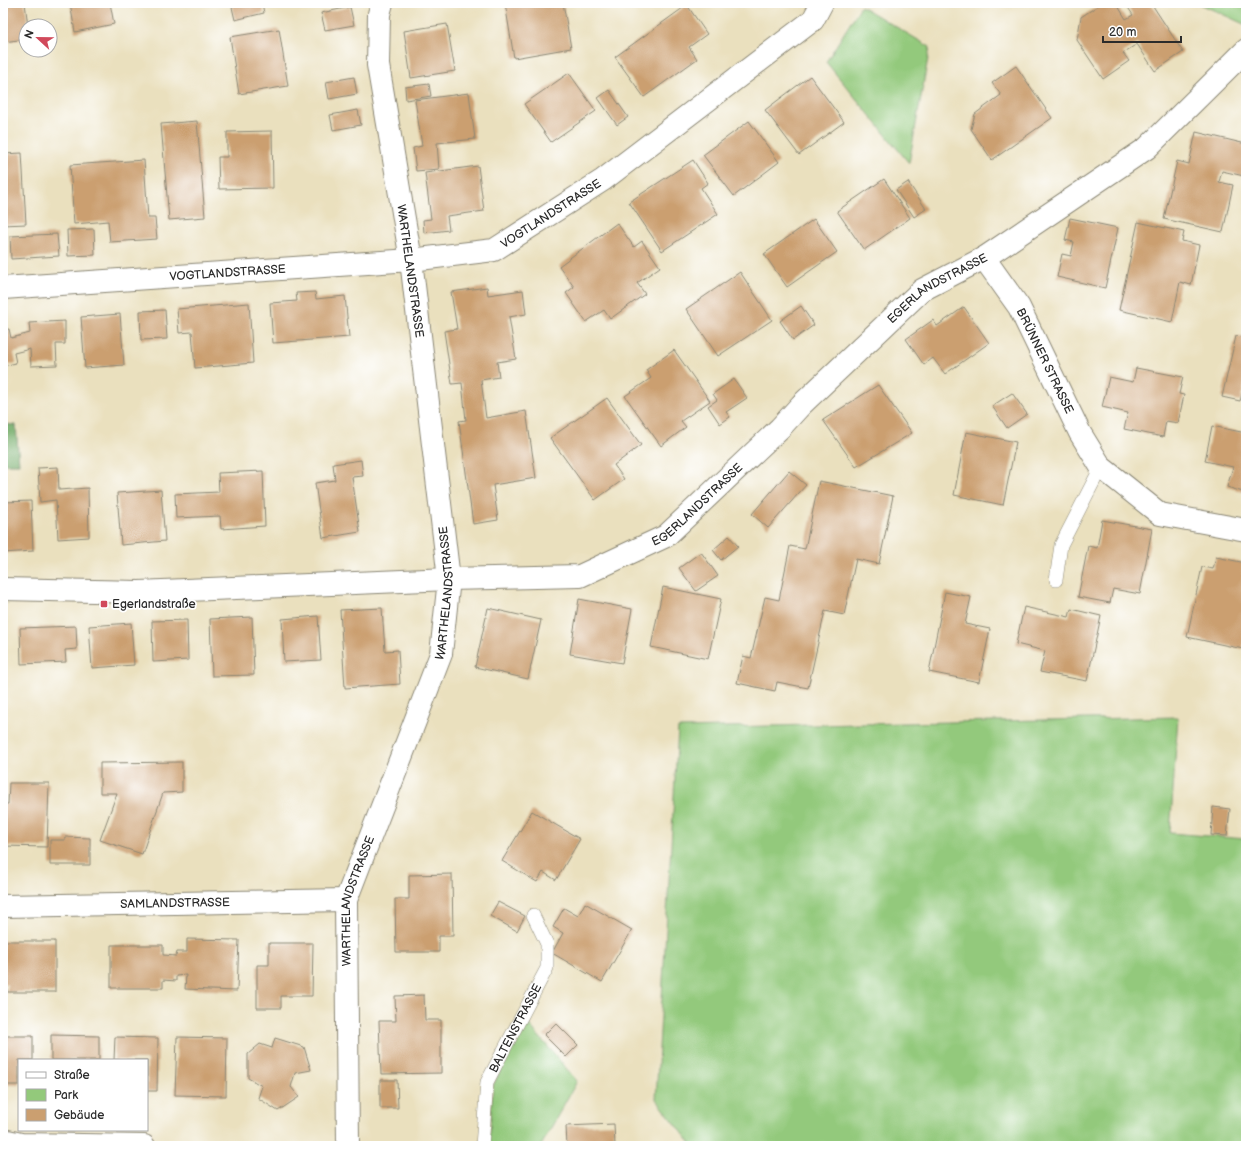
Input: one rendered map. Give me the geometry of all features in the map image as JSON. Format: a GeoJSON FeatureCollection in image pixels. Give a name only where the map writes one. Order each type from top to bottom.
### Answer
{"type":"FeatureCollection","features":[{"type":"Feature","properties":{"kind":"street","name":"WARTHELANDSTRASSE"},"geometry":{"type":"LineString","coordinates":[[348,1146],[346,900],[441,654],[449,579],[411,260],[378,64],[379,14],[382,3]]}},
{"type":"Feature","properties":{"kind":"street","name":"VOGTLANDSTRASSE"},"geometry":{"type":"LineString","coordinates":[[3,288],[411,260],[494,250],[603,180],[813,20],[822,3]]}},
{"type":"Feature","properties":{"kind":"street","name":"EGERLANDSTRASSE"},"geometry":{"type":"LineString","coordinates":[[3,589],[139,592],[449,579],[580,576],[666,536],[922,290],[984,258],[1147,148],[1246,50]]}},
{"type":"Feature","properties":{"kind":"street","name":"BRÜNNER STRASSE"},"geometry":{"type":"LineString","coordinates":[[984,258],[1019,307],[1080,433],[1101,467],[1160,514],[1246,530]]}},
{"type":"Feature","properties":{"kind":"street","name":"SAMLANDSTRASSE"},"geometry":{"type":"LineString","coordinates":[[3,906],[346,900]]}},
{"type":"Feature","properties":{"kind":"street"},"geometry":{"type":"LineString","coordinates":[[3,1140],[21,1144],[144,1146]]}},
{"type":"Feature","properties":{"kind":"lane"},"geometry":{"type":"LineString","coordinates":[[1056,580],[1061,545],[1101,467]]}},
{"type":"Feature","properties":{"kind":"lane","name":"BALTENSTRASSE"},"geometry":{"type":"LineString","coordinates":[[482,1146],[487,1082],[547,968],[547,944],[533,915]]}},
{"type":"Feature","properties":{"kind":"green space"},"geometry":{"type":"Polygon","coordinates":[[[1198,3],[1246,3],[1246,25],[1198,3]]]}},
{"type":"Feature","properties":{"kind":"green space"},"geometry":{"type":"Polygon","coordinates":[[[861,6],[930,47],[909,163],[826,62],[861,6]]]}},
{"type":"Feature","properties":{"kind":"green space"},"geometry":{"type":"Polygon","coordinates":[[[3,424],[16,425],[19,464],[3,464],[3,424]]]}},
{"type":"Feature","properties":{"kind":"green space"},"geometry":{"type":"Polygon","coordinates":[[[1178,717],[1170,833],[1246,839],[1246,1146],[693,1146],[656,1099],[678,728],[1178,717]]]}},
{"type":"Feature","properties":{"kind":"green space"},"geometry":{"type":"Polygon","coordinates":[[[526,1021],[577,1081],[541,1146],[491,1146],[489,1145],[493,1085],[526,1021]]]}},
{"type":"Feature","properties":{"kind":"building"},"geometry":{"type":"Polygon","coordinates":[[[3,3],[25,3],[27,18],[18,18],[18,40],[3,42],[3,3]]]}},
{"type":"Feature","properties":{"kind":"building"},"geometry":{"type":"Polygon","coordinates":[[[70,3],[110,3],[114,24],[75,32],[70,3]]]}},
{"type":"Feature","properties":{"kind":"building"},"geometry":{"type":"Polygon","coordinates":[[[231,3],[262,3],[264,13],[235,20],[231,3]]]}},
{"type":"Feature","properties":{"kind":"building"},"geometry":{"type":"Polygon","coordinates":[[[505,3],[563,3],[571,48],[514,58],[505,3]]]}},
{"type":"Feature","properties":{"kind":"building"},"geometry":{"type":"Polygon","coordinates":[[[1102,3],[1116,3],[1126,19],[1133,15],[1127,6],[1131,3],[1151,3],[1183,52],[1155,71],[1137,44],[1123,53],[1129,61],[1103,79],[1077,40],[1081,17],[1102,3]]]}},
{"type":"Feature","properties":{"kind":"building"},"geometry":{"type":"Polygon","coordinates":[[[687,5],[707,34],[689,47],[697,59],[644,97],[615,57],[687,5]]]}},
{"type":"Feature","properties":{"kind":"building"},"geometry":{"type":"Polygon","coordinates":[[[350,7],[354,25],[325,30],[321,13],[350,7]]]}},
{"type":"Feature","properties":{"kind":"building"},"geometry":{"type":"Polygon","coordinates":[[[447,24],[455,71],[411,78],[404,31],[447,24]]]}},
{"type":"Feature","properties":{"kind":"building"},"geometry":{"type":"Polygon","coordinates":[[[279,29],[288,86],[239,94],[230,37],[279,29]]]}},
{"type":"Feature","properties":{"kind":"building"},"geometry":{"type":"Polygon","coordinates":[[[1016,66],[1052,118],[992,160],[971,129],[975,114],[1001,95],[992,83],[1016,66]]]}},
{"type":"Feature","properties":{"kind":"building"},"geometry":{"type":"Polygon","coordinates":[[[569,73],[596,111],[551,142],[524,104],[569,73]]]}},
{"type":"Feature","properties":{"kind":"building"},"geometry":{"type":"Polygon","coordinates":[[[810,76],[844,122],[799,155],[765,110],[810,76]]]}},
{"type":"Feature","properties":{"kind":"building"},"geometry":{"type":"Polygon","coordinates":[[[354,77],[357,94],[329,99],[326,82],[354,77]]]}},
{"type":"Feature","properties":{"kind":"building"},"geometry":{"type":"Polygon","coordinates":[[[429,84],[431,96],[406,100],[405,87],[429,84]]]}},
{"type":"Feature","properties":{"kind":"building"},"geometry":{"type":"Polygon","coordinates":[[[609,90],[628,117],[617,125],[598,98],[609,90]]]}},
{"type":"Feature","properties":{"kind":"building"},"geometry":{"type":"Polygon","coordinates":[[[469,93],[475,139],[437,143],[439,169],[416,171],[413,148],[422,146],[415,100],[469,93]]]}},
{"type":"Feature","properties":{"kind":"building"},"geometry":{"type":"Polygon","coordinates":[[[358,110],[361,125],[333,130],[330,115],[358,110]]]}},
{"type":"Feature","properties":{"kind":"building"},"geometry":{"type":"Polygon","coordinates":[[[197,121],[205,217],[169,220],[161,124],[197,121]]]}},
{"type":"Feature","properties":{"kind":"building"},"geometry":{"type":"Polygon","coordinates":[[[749,121],[779,162],[734,196],[703,155],[749,121]]]}},
{"type":"Feature","properties":{"kind":"building"},"geometry":{"type":"Polygon","coordinates":[[[272,131],[273,188],[219,189],[218,157],[227,157],[227,132],[272,131]]]}},
{"type":"Feature","properties":{"kind":"building"},"geometry":{"type":"Polygon","coordinates":[[[1196,132],[1246,144],[1246,168],[1244,176],[1222,171],[1219,182],[1233,185],[1223,232],[1164,219],[1177,161],[1189,164],[1196,132]]]}},
{"type":"Feature","properties":{"kind":"building"},"geometry":{"type":"Polygon","coordinates":[[[22,153],[26,224],[3,225],[3,154],[22,153]]]}},
{"type":"Feature","properties":{"kind":"building"},"geometry":{"type":"Polygon","coordinates":[[[144,160],[148,218],[155,218],[157,239],[110,242],[108,221],[74,224],[70,165],[144,160]]]}},
{"type":"Feature","properties":{"kind":"building"},"geometry":{"type":"Polygon","coordinates":[[[693,160],[708,183],[701,188],[718,214],[662,251],[629,202],[693,160]]]}},
{"type":"Feature","properties":{"kind":"building"},"geometry":{"type":"Polygon","coordinates":[[[478,166],[484,211],[447,216],[449,230],[424,233],[423,220],[431,219],[425,173],[478,166]]]}},
{"type":"Feature","properties":{"kind":"building"},"geometry":{"type":"Polygon","coordinates":[[[884,179],[910,218],[864,250],[837,211],[884,179]]]}},
{"type":"Feature","properties":{"kind":"building"},"geometry":{"type":"Polygon","coordinates":[[[908,182],[926,209],[914,217],[896,190],[908,182]]]}},
{"type":"Feature","properties":{"kind":"building"},"geometry":{"type":"Polygon","coordinates":[[[1070,218],[1118,228],[1105,288],[1057,277],[1062,254],[1071,256],[1074,242],[1065,240],[1070,218]]]}},
{"type":"Feature","properties":{"kind":"building"},"geometry":{"type":"Polygon","coordinates":[[[814,219],[837,252],[787,287],[764,254],[814,219]]]}},
{"type":"Feature","properties":{"kind":"building"},"geometry":{"type":"Polygon","coordinates":[[[1138,222],[1184,232],[1182,241],[1199,245],[1191,285],[1180,282],[1172,322],[1119,310],[1138,222]]]}},
{"type":"Feature","properties":{"kind":"building"},"geometry":{"type":"Polygon","coordinates":[[[617,223],[634,247],[642,241],[660,267],[637,283],[645,294],[610,319],[604,310],[586,322],[566,293],[574,287],[559,266],[617,223]]]}},
{"type":"Feature","properties":{"kind":"building"},"geometry":{"type":"Polygon","coordinates":[[[94,229],[95,255],[68,256],[67,230],[94,229]]]}},
{"type":"Feature","properties":{"kind":"building"},"geometry":{"type":"Polygon","coordinates":[[[57,234],[59,256],[11,259],[10,236],[57,234]]]}},
{"type":"Feature","properties":{"kind":"building"},"geometry":{"type":"Polygon","coordinates":[[[740,272],[772,320],[718,356],[686,309],[740,272]]]}},
{"type":"Feature","properties":{"kind":"building"},"geometry":{"type":"Polygon","coordinates":[[[487,287],[488,295],[523,290],[526,314],[509,317],[516,359],[497,362],[499,377],[481,380],[486,418],[526,411],[536,478],[493,485],[498,520],[473,524],[459,421],[466,420],[462,383],[452,384],[444,331],[457,329],[451,292],[487,287]]]}},
{"type":"Feature","properties":{"kind":"building"},"geometry":{"type":"Polygon","coordinates":[[[315,292],[316,299],[345,296],[349,337],[273,343],[270,303],[297,301],[296,293],[315,292]]]}},
{"type":"Feature","properties":{"kind":"building"},"geometry":{"type":"Polygon","coordinates":[[[249,303],[253,363],[195,368],[192,332],[179,333],[177,309],[249,303]]]}},
{"type":"Feature","properties":{"kind":"building"},"geometry":{"type":"Polygon","coordinates":[[[801,306],[814,325],[793,340],[780,321],[801,306]]]}},
{"type":"Feature","properties":{"kind":"building"},"geometry":{"type":"Polygon","coordinates":[[[964,307],[989,343],[945,374],[933,358],[924,365],[906,339],[933,320],[937,326],[964,307]]]}},
{"type":"Feature","properties":{"kind":"building"},"geometry":{"type":"Polygon","coordinates":[[[165,310],[167,339],[141,340],[140,311],[165,310]]]}},
{"type":"Feature","properties":{"kind":"building"},"geometry":{"type":"Polygon","coordinates":[[[120,314],[124,365],[85,368],[81,317],[120,314]]]}},
{"type":"Feature","properties":{"kind":"building"},"geometry":{"type":"Polygon","coordinates":[[[65,321],[65,344],[56,344],[57,365],[31,366],[30,349],[14,353],[16,363],[3,366],[3,330],[9,329],[11,338],[30,333],[29,323],[65,321]]]}},
{"type":"Feature","properties":{"kind":"building"},"geometry":{"type":"Polygon","coordinates":[[[1236,336],[1246,338],[1246,381],[1240,401],[1222,397],[1236,336]]]}},
{"type":"Feature","properties":{"kind":"building"},"geometry":{"type":"Polygon","coordinates":[[[674,350],[710,401],[681,421],[686,427],[661,446],[625,396],[651,378],[646,370],[674,350]]]}},
{"type":"Feature","properties":{"kind":"building"},"geometry":{"type":"Polygon","coordinates":[[[1136,368],[1183,377],[1179,394],[1184,395],[1178,423],[1166,421],[1163,437],[1124,429],[1128,413],[1102,407],[1109,377],[1133,382],[1136,368]]]}},
{"type":"Feature","properties":{"kind":"building"},"geometry":{"type":"Polygon","coordinates":[[[734,379],[747,398],[726,412],[730,417],[720,424],[708,406],[717,400],[713,394],[734,379]]]}},
{"type":"Feature","properties":{"kind":"building"},"geometry":{"type":"Polygon","coordinates":[[[878,385],[912,433],[856,467],[823,420],[878,385]]]}},
{"type":"Feature","properties":{"kind":"building"},"geometry":{"type":"Polygon","coordinates":[[[1012,393],[1027,414],[1007,428],[992,406],[1012,393]]]}},
{"type":"Feature","properties":{"kind":"building"},"geometry":{"type":"Polygon","coordinates":[[[607,398],[641,445],[614,465],[624,479],[595,500],[550,438],[607,398]]]}},
{"type":"Feature","properties":{"kind":"building"},"geometry":{"type":"Polygon","coordinates":[[[1212,426],[1246,433],[1246,493],[1227,487],[1233,467],[1205,461],[1212,426]]]}},
{"type":"Feature","properties":{"kind":"building"},"geometry":{"type":"Polygon","coordinates":[[[966,432],[1016,442],[1003,505],[954,495],[966,432]]]}},
{"type":"Feature","properties":{"kind":"building"},"geometry":{"type":"Polygon","coordinates":[[[361,460],[363,476],[352,477],[360,532],[323,538],[315,483],[335,480],[333,464],[361,460]]]}},
{"type":"Feature","properties":{"kind":"building"},"geometry":{"type":"Polygon","coordinates":[[[58,467],[59,490],[88,488],[89,537],[58,539],[56,500],[40,502],[38,468],[58,467]]]}},
{"type":"Feature","properties":{"kind":"building"},"geometry":{"type":"Polygon","coordinates":[[[263,471],[265,526],[221,529],[220,516],[176,518],[175,494],[219,492],[218,473],[263,471]]]}},
{"type":"Feature","properties":{"kind":"building"},"geometry":{"type":"Polygon","coordinates":[[[789,471],[806,485],[768,528],[752,514],[789,471]]]}},
{"type":"Feature","properties":{"kind":"building"},"geometry":{"type":"Polygon","coordinates":[[[819,481],[893,496],[879,564],[856,559],[844,615],[825,611],[808,688],[777,682],[775,691],[737,683],[743,656],[751,658],[765,597],[779,600],[790,546],[805,549],[819,481]]]}},
{"type":"Feature","properties":{"kind":"building"},"geometry":{"type":"Polygon","coordinates":[[[161,490],[165,541],[121,545],[117,493],[161,490]]]}},
{"type":"Feature","properties":{"kind":"building"},"geometry":{"type":"Polygon","coordinates":[[[31,501],[33,551],[3,553],[3,502],[31,501]]]}},
{"type":"Feature","properties":{"kind":"building"},"geometry":{"type":"Polygon","coordinates":[[[1102,520],[1152,529],[1140,594],[1113,589],[1110,603],[1078,597],[1088,546],[1097,548],[1102,520]]]}},
{"type":"Feature","properties":{"kind":"building"},"geometry":{"type":"Polygon","coordinates":[[[729,536],[738,546],[721,560],[713,550],[729,536]]]}},
{"type":"Feature","properties":{"kind":"building"},"geometry":{"type":"Polygon","coordinates":[[[701,552],[718,576],[696,591],[679,568],[701,552]]]}},
{"type":"Feature","properties":{"kind":"building"},"geometry":{"type":"Polygon","coordinates":[[[1216,557],[1246,563],[1246,636],[1243,649],[1187,637],[1202,567],[1213,569],[1216,557]]]}},
{"type":"Feature","properties":{"kind":"building"},"geometry":{"type":"Polygon","coordinates":[[[663,587],[721,599],[708,659],[651,647],[663,587]]]}},
{"type":"Feature","properties":{"kind":"building"},"geometry":{"type":"Polygon","coordinates":[[[945,592],[971,597],[965,624],[990,629],[979,682],[929,672],[945,592]]]}},
{"type":"Feature","properties":{"kind":"building"},"geometry":{"type":"Polygon","coordinates":[[[579,599],[632,609],[622,663],[570,654],[579,599]]]}},
{"type":"Feature","properties":{"kind":"building"},"geometry":{"type":"Polygon","coordinates":[[[1024,607],[1069,617],[1071,609],[1101,616],[1087,681],[1040,672],[1045,651],[1016,644],[1024,607]]]}},
{"type":"Feature","properties":{"kind":"building"},"geometry":{"type":"Polygon","coordinates":[[[382,608],[385,651],[398,650],[400,684],[345,688],[340,610],[382,608]]]}},
{"type":"Feature","properties":{"kind":"building"},"geometry":{"type":"Polygon","coordinates":[[[488,608],[541,620],[528,679],[475,667],[488,608]]]}},
{"type":"Feature","properties":{"kind":"building"},"geometry":{"type":"Polygon","coordinates":[[[318,616],[321,660],[284,662],[282,619],[318,616]]]}},
{"type":"Feature","properties":{"kind":"building"},"geometry":{"type":"Polygon","coordinates":[[[252,617],[254,675],[212,676],[210,619],[252,617]]]}},
{"type":"Feature","properties":{"kind":"building"},"geometry":{"type":"Polygon","coordinates":[[[187,620],[188,660],[153,662],[152,621],[187,620]]]}},
{"type":"Feature","properties":{"kind":"building"},"geometry":{"type":"Polygon","coordinates":[[[131,623],[134,665],[92,668],[89,626],[131,623]]]}},
{"type":"Feature","properties":{"kind":"building"},"geometry":{"type":"Polygon","coordinates":[[[76,626],[77,649],[65,650],[66,662],[21,664],[20,628],[76,626]]]}},
{"type":"Feature","properties":{"kind":"building"},"geometry":{"type":"Polygon","coordinates":[[[182,762],[182,792],[163,793],[142,854],[100,840],[117,793],[100,793],[100,763],[182,762]]]}},
{"type":"Feature","properties":{"kind":"building"},"geometry":{"type":"Polygon","coordinates":[[[9,783],[49,783],[47,847],[3,846],[3,804],[8,804],[9,783]]]}},
{"type":"Feature","properties":{"kind":"building"},"geometry":{"type":"Polygon","coordinates":[[[1213,807],[1230,809],[1227,836],[1211,835],[1213,807]]]}},
{"type":"Feature","properties":{"kind":"building"},"geometry":{"type":"Polygon","coordinates":[[[532,811],[580,839],[556,880],[543,872],[537,882],[502,861],[532,811]]]}},
{"type":"Feature","properties":{"kind":"building"},"geometry":{"type":"Polygon","coordinates":[[[65,837],[90,838],[90,865],[50,865],[50,840],[65,840],[65,837]]]}},
{"type":"Feature","properties":{"kind":"building"},"geometry":{"type":"Polygon","coordinates":[[[1244,840],[1246,840],[1246,868],[1242,868],[1244,840]]]}},
{"type":"Feature","properties":{"kind":"building"},"geometry":{"type":"Polygon","coordinates":[[[452,874],[453,936],[439,936],[439,952],[396,952],[395,899],[409,899],[409,875],[452,874]]]}},
{"type":"Feature","properties":{"kind":"building"},"geometry":{"type":"Polygon","coordinates":[[[498,902],[525,916],[517,931],[490,916],[498,902]]]}},
{"type":"Feature","properties":{"kind":"building"},"geometry":{"type":"Polygon","coordinates":[[[585,903],[632,930],[602,982],[552,953],[563,933],[553,927],[564,908],[578,916],[585,903]]]}},
{"type":"Feature","properties":{"kind":"building"},"geometry":{"type":"Polygon","coordinates":[[[187,939],[239,940],[237,991],[185,989],[186,975],[176,976],[176,981],[163,980],[163,988],[111,988],[111,945],[163,945],[163,955],[176,956],[177,952],[187,952],[187,939]]]}},
{"type":"Feature","properties":{"kind":"building"},"geometry":{"type":"Polygon","coordinates":[[[3,941],[55,941],[55,992],[7,992],[7,984],[3,984],[3,941]]]}},
{"type":"Feature","properties":{"kind":"building"},"geometry":{"type":"Polygon","coordinates":[[[269,943],[313,943],[312,996],[281,996],[281,1008],[257,1008],[257,965],[269,965],[269,943]]]}},
{"type":"Feature","properties":{"kind":"building"},"geometry":{"type":"Polygon","coordinates":[[[424,995],[425,1020],[441,1020],[441,1073],[381,1074],[379,1021],[396,1021],[395,996],[424,995]]]}},
{"type":"Feature","properties":{"kind":"building"},"geometry":{"type":"Polygon","coordinates":[[[556,1023],[578,1045],[566,1057],[544,1035],[556,1023]]]}},
{"type":"Feature","properties":{"kind":"building"},"geometry":{"type":"Polygon","coordinates":[[[51,1035],[99,1036],[99,1059],[51,1059],[51,1035]]]}},
{"type":"Feature","properties":{"kind":"building"},"geometry":{"type":"Polygon","coordinates":[[[3,1036],[33,1036],[33,1059],[18,1059],[18,1085],[3,1085],[3,1036]]]}},
{"type":"Feature","properties":{"kind":"building"},"geometry":{"type":"Polygon","coordinates":[[[115,1037],[158,1038],[157,1091],[148,1091],[148,1059],[114,1059],[115,1037]]]}},
{"type":"Feature","properties":{"kind":"building"},"geometry":{"type":"Polygon","coordinates":[[[177,1037],[227,1038],[226,1096],[175,1095],[177,1037]]]}},
{"type":"Feature","properties":{"kind":"building"},"geometry":{"type":"Polygon","coordinates":[[[275,1038],[304,1047],[311,1070],[295,1073],[291,1087],[299,1097],[278,1111],[258,1098],[262,1086],[248,1078],[248,1054],[260,1044],[272,1048],[275,1038]]]}},
{"type":"Feature","properties":{"kind":"building"},"geometry":{"type":"Polygon","coordinates":[[[380,1080],[397,1080],[398,1108],[380,1108],[380,1080]]]}},
{"type":"Feature","properties":{"kind":"building"},"geometry":{"type":"Polygon","coordinates":[[[614,1124],[615,1146],[567,1146],[566,1126],[614,1124]]]}},
{"type":"Feature","properties":{"kind":"place","name":"Egerlandstraße"},"geometry":{"type":"Point","coordinates":[104,604]}}]}
